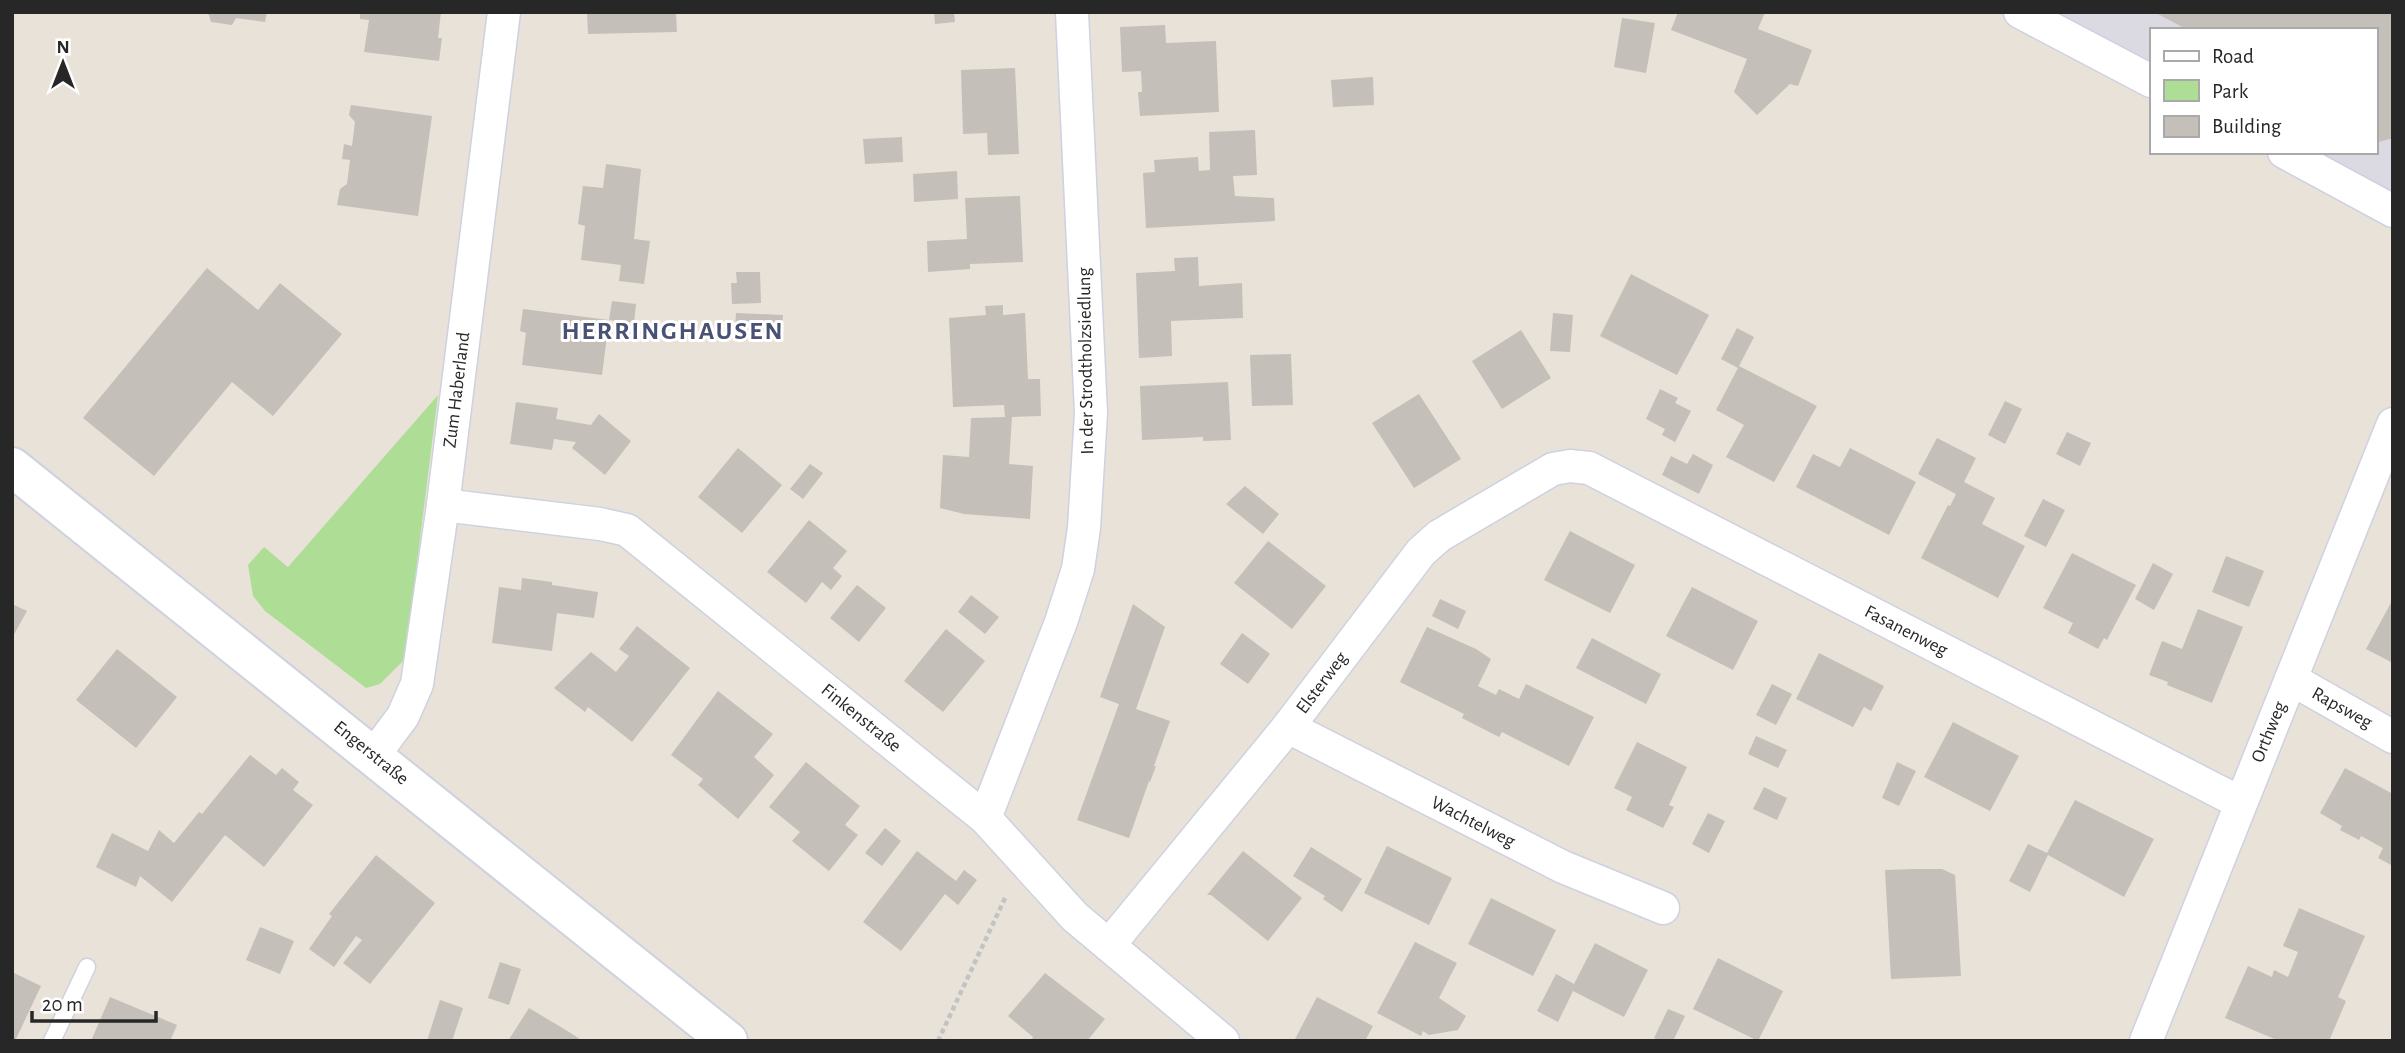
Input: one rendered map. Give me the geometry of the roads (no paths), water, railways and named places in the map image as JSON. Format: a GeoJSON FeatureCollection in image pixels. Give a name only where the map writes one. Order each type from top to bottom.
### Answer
{"type":"FeatureCollection","features":[{"type":"Feature","properties":{"kind":"main road","name":"Engerstraße"},"geometry":{"type":"LineString","coordinates":[[12,467],[728,1041]]}},
{"type":"Feature","properties":{"kind":"street","name":"Zum Haberland"},"geometry":{"type":"LineString","coordinates":[[374,755],[403,716],[418,684],[504,12]]}},
{"type":"Feature","properties":{"kind":"street","name":"In der Strodtholzsiedlung"},"geometry":{"type":"LineString","coordinates":[[985,818],[1061,622],[1077,569],[1084,528],[1091,413],[1072,12]]}},
{"type":"Feature","properties":{"kind":"street"},"geometry":{"type":"LineString","coordinates":[[2020,12],[2150,80]]}},
{"type":"Feature","properties":{"kind":"street"},"geometry":{"type":"LineString","coordinates":[[2288,154],[2393,211]]}},
{"type":"Feature","properties":{"kind":"street","name":"Orthweg"},"geometry":{"type":"LineString","coordinates":[[2146,1041],[2393,424]]}},
{"type":"Feature","properties":{"kind":"street","name":"Elsterweg"},"geometry":{"type":"LineString","coordinates":[[1109,944],[1288,727],[1422,552],[1439,536],[1553,469],[1570,466]]}},
{"type":"Feature","properties":{"kind":"street","name":"Fasanenweg"},"geometry":{"type":"LineString","coordinates":[[1570,466],[1589,468],[2241,803]]}},
{"type":"Feature","properties":{"kind":"street","name":"Finkenstraße"},"geometry":{"type":"LineString","coordinates":[[443,505],[600,523],[626,530],[985,818],[1074,917],[1223,1041]]}},
{"type":"Feature","properties":{"kind":"street","name":"Rapsweg"},"geometry":{"type":"LineString","coordinates":[[2291,679],[2393,737]]}},
{"type":"Feature","properties":{"kind":"street","name":"Wachtelweg"},"geometry":{"type":"LineString","coordinates":[[1288,727],[1563,867],[1663,908]]}},
{"type":"Feature","properties":{"kind":"lane"},"geometry":{"type":"LineString","coordinates":[[52,1041],[87,967]]}},
{"type":"Feature","properties":{"kind":"district","name":"HERRINGHAUSEN"},"geometry":{"type":"Point","coordinates":[673,331]}}]}
